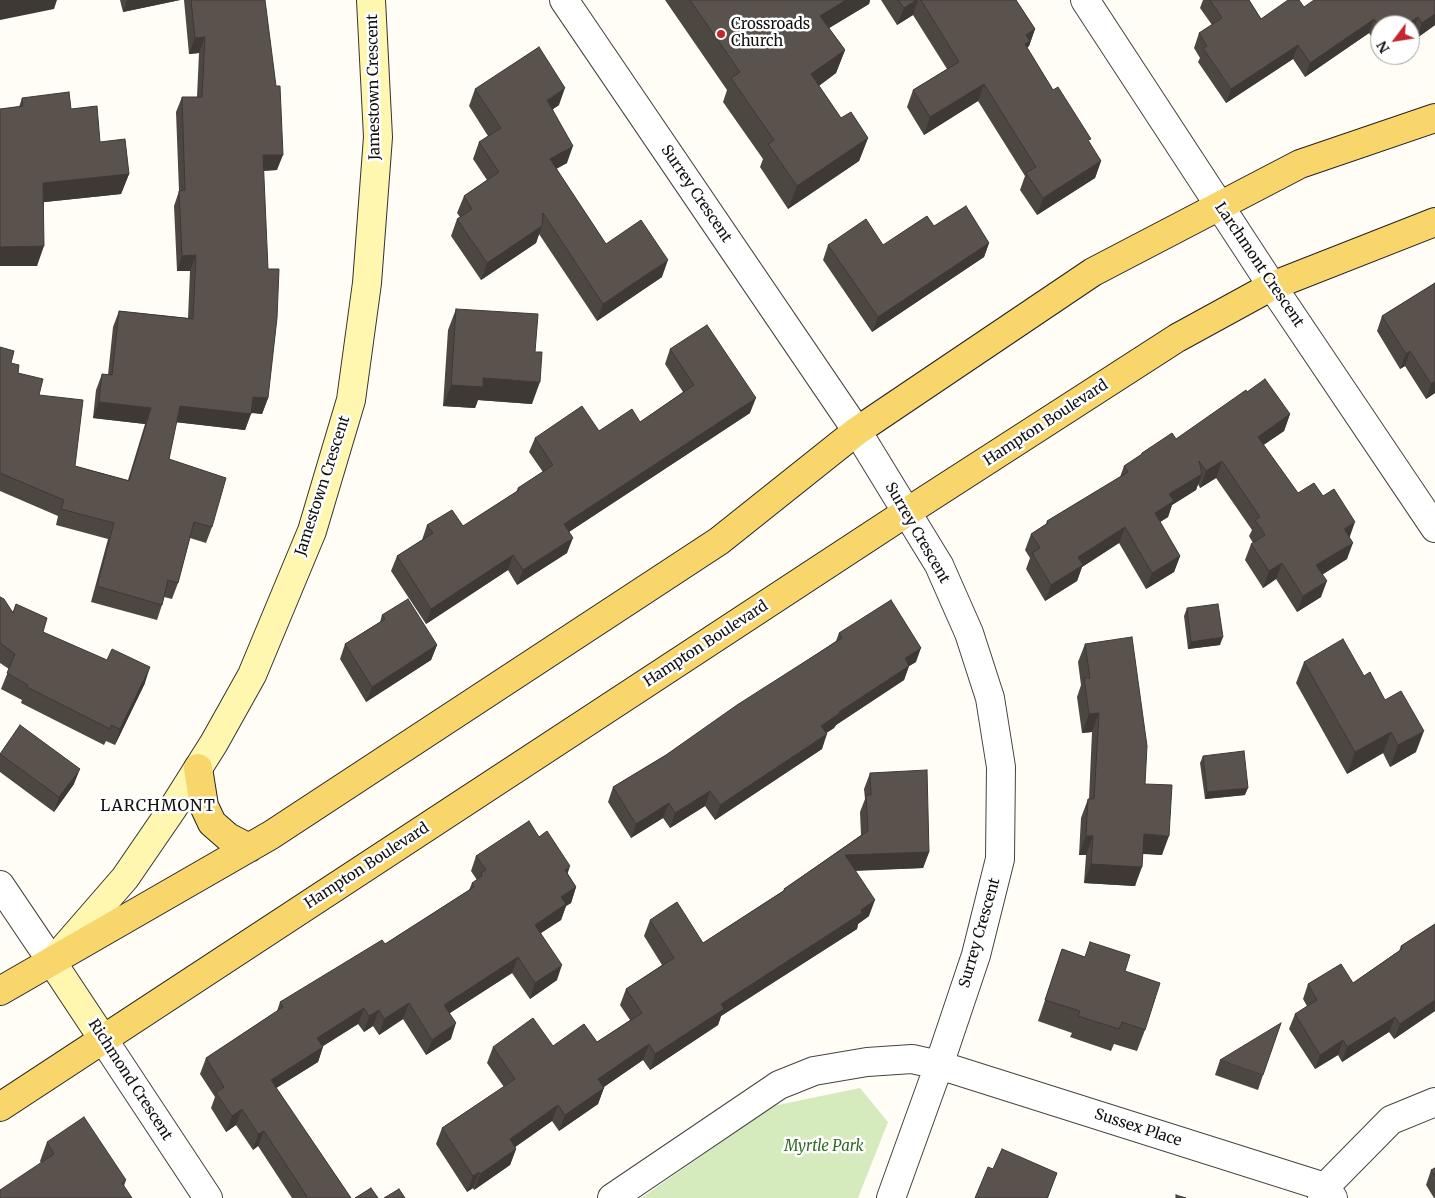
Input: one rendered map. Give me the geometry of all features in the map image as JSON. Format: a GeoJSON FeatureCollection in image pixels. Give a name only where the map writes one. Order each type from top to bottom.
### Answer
{"type":"FeatureCollection","features":[{"type":"Feature","properties":{"kind":"main road","name":"Jamestown Crescent"},"geometry":{"type":"LineString","coordinates":[[52,962],[124,878],[198,768],[252,675],[312,531],[351,400],[367,282],[378,137],[371,0]]}},
{"type":"Feature","properties":{"kind":"main road"},"geometry":{"type":"LineString","coordinates":[[0,991],[271,835],[719,541],[857,431],[1093,272],[1154,242],[1219,205],[1300,164],[1435,118]]}},
{"type":"Feature","properties":{"kind":"main road","name":"Hampton Boulevard"},"geometry":{"type":"LineString","coordinates":[[0,1107],[907,512],[1177,338],[1272,286],[1435,222]]}},
{"type":"Feature","properties":{"kind":"main road"},"geometry":{"type":"LineString","coordinates":[[198,768],[204,806],[212,824],[228,837],[249,848]]}},
{"type":"Feature","properties":{"kind":"main road","name":"Richmond Crescent"},"geometry":{"type":"LineString","coordinates":[[52,962],[103,1039]]}},
{"type":"Feature","properties":{"kind":"street","name":"Surrey Crescent"},"geometry":{"type":"LineString","coordinates":[[564,0],[857,431],[907,512],[939,565],[969,633],[990,698],[1001,766],[1000,859],[976,954],[939,1065],[891,1198]]}},
{"type":"Feature","properties":{"kind":"street","name":"Larchmont Crescent"},"geometry":{"type":"LineString","coordinates":[[1085,0],[1272,286],[1435,528]]}},
{"type":"Feature","properties":{"kind":"street"},"geometry":{"type":"LineString","coordinates":[[0,885],[52,962]]}},
{"type":"Feature","properties":{"kind":"street","name":"Richmond Crescent"},"geometry":{"type":"LineString","coordinates":[[103,1039],[208,1198]]}},
{"type":"Feature","properties":{"kind":"street"},"geometry":{"type":"LineString","coordinates":[[612,1198],[779,1085],[814,1071],[867,1062],[912,1059],[939,1065]]}},
{"type":"Feature","properties":{"kind":"street","name":"Sussex Place"},"geometry":{"type":"LineString","coordinates":[[939,1065],[1327,1194]]}},
{"type":"Feature","properties":{"kind":"street"},"geometry":{"type":"LineString","coordinates":[[1327,1194],[1391,1120],[1435,1102]]}},
{"type":"Feature","properties":{"kind":"green space","name":"Myrtle Park"},"geometry":{"type":"Polygon","coordinates":[[[860,1088],[888,1122],[858,1198],[641,1198],[773,1106],[860,1088]]]}},
{"type":"Feature","properties":{"kind":"building"},"geometry":{"type":"Polygon","coordinates":[[[191,0],[265,0],[276,86],[280,86],[283,155],[263,155],[268,269],[279,269],[277,318],[268,398],[253,397],[251,414],[180,406],[169,459],[226,478],[212,527],[194,522],[178,583],[168,580],[162,605],[97,586],[114,523],[61,509],[64,500],[0,473],[0,347],[14,351],[11,363],[19,365],[18,373],[43,379],[39,395],[83,400],[75,466],[129,481],[151,408],[99,402],[102,374],[112,375],[119,311],[193,319],[196,255],[182,256],[179,191],[185,190],[182,97],[202,97],[205,37],[195,38],[191,0]]]}},
{"type":"Feature","properties":{"kind":"building"},"geometry":{"type":"Polygon","coordinates":[[[690,0],[846,0],[820,16],[845,50],[811,74],[841,118],[851,112],[868,138],[797,186],[768,144],[774,140],[731,78],[740,72],[690,0]]]}},
{"type":"Feature","properties":{"kind":"building"},"geometry":{"type":"Polygon","coordinates":[[[898,0],[916,0],[904,8],[898,0]]]}},
{"type":"Feature","properties":{"kind":"building"},"geometry":{"type":"Polygon","coordinates":[[[921,0],[1016,0],[1035,29],[1026,35],[1030,41],[1025,44],[1053,90],[1058,87],[1091,139],[1088,140],[1101,161],[1043,198],[1026,173],[1036,167],[984,84],[930,117],[913,90],[959,62],[921,0]]]}},
{"type":"Feature","properties":{"kind":"building"},"geometry":{"type":"Polygon","coordinates":[[[1210,0],[1249,0],[1261,19],[1288,0],[1299,0],[1304,7],[1314,0],[1435,0],[1435,14],[1422,23],[1420,15],[1370,15],[1370,22],[1310,63],[1298,45],[1231,89],[1203,48],[1207,46],[1199,33],[1222,18],[1210,0]]]}},
{"type":"Feature","properties":{"kind":"building"},"geometry":{"type":"Polygon","coordinates":[[[539,47],[565,88],[547,100],[573,146],[550,159],[606,244],[641,220],[668,260],[603,304],[543,213],[542,226],[487,263],[457,219],[472,209],[464,196],[499,172],[479,142],[501,128],[475,89],[539,47]]]}},
{"type":"Feature","properties":{"kind":"building"},"geometry":{"type":"Polygon","coordinates":[[[69,92],[71,109],[97,106],[100,142],[125,139],[129,174],[43,183],[44,246],[0,247],[0,109],[23,106],[22,98],[69,92]]]}},
{"type":"Feature","properties":{"kind":"building"},"geometry":{"type":"Polygon","coordinates":[[[966,206],[989,243],[878,317],[828,245],[866,219],[883,245],[927,216],[934,226],[966,206]]]}},
{"type":"Feature","properties":{"kind":"building"},"geometry":{"type":"Polygon","coordinates":[[[1435,283],[1435,381],[1431,384],[1410,351],[1406,354],[1382,316],[1435,283]]]}},
{"type":"Feature","properties":{"kind":"building"},"geometry":{"type":"Polygon","coordinates":[[[456,309],[538,314],[535,352],[542,352],[540,382],[483,378],[483,387],[451,385],[456,309]]]}},
{"type":"Feature","properties":{"kind":"building"},"geometry":{"type":"Polygon","coordinates":[[[707,325],[756,398],[564,524],[573,538],[523,570],[513,555],[431,609],[397,556],[433,533],[427,525],[452,510],[463,526],[519,490],[518,488],[553,465],[535,438],[582,406],[599,431],[632,409],[640,422],[694,385],[670,349],[707,325]]]}},
{"type":"Feature","properties":{"kind":"building"},"geometry":{"type":"Polygon","coordinates":[[[1265,379],[1290,414],[1258,437],[1298,493],[1314,483],[1323,496],[1334,489],[1355,522],[1344,529],[1353,543],[1316,565],[1327,581],[1303,596],[1282,563],[1269,571],[1251,544],[1265,535],[1255,520],[1260,517],[1222,461],[1206,471],[1199,461],[1202,474],[1169,494],[1174,501],[1155,513],[1180,556],[1152,573],[1125,527],[1078,557],[1083,565],[1051,585],[1032,553],[1040,548],[1031,534],[1048,523],[1047,521],[1128,472],[1124,466],[1172,433],[1176,439],[1265,379]]]}},
{"type":"Feature","properties":{"kind":"building"},"geometry":{"type":"Polygon","coordinates":[[[0,597],[4,599],[13,613],[16,604],[47,618],[43,632],[107,660],[112,649],[150,667],[120,729],[111,725],[110,729],[27,687],[28,685],[7,673],[15,654],[0,643],[0,597]]]}},
{"type":"Feature","properties":{"kind":"building"},"geometry":{"type":"Polygon","coordinates":[[[408,599],[437,645],[372,687],[345,644],[385,619],[382,615],[408,599]]]}},
{"type":"Feature","properties":{"kind":"building"},"geometry":{"type":"Polygon","coordinates":[[[891,600],[921,648],[905,658],[909,666],[821,726],[827,734],[720,805],[710,791],[675,813],[669,803],[636,824],[613,787],[666,755],[737,705],[842,638],[839,633],[891,600]]]}},
{"type":"Feature","properties":{"kind":"building"},"geometry":{"type":"Polygon","coordinates":[[[1218,604],[1223,637],[1191,642],[1187,608],[1218,604]]]}},
{"type":"Feature","properties":{"kind":"building"},"geometry":{"type":"Polygon","coordinates":[[[1132,637],[1147,746],[1145,784],[1172,785],[1169,836],[1144,834],[1142,867],[1091,864],[1093,836],[1086,836],[1088,799],[1094,799],[1099,713],[1089,714],[1084,678],[1090,678],[1085,644],[1132,637]]]}},
{"type":"Feature","properties":{"kind":"building"},"geometry":{"type":"Polygon","coordinates":[[[1343,639],[1364,676],[1370,672],[1385,700],[1401,691],[1424,731],[1398,745],[1391,732],[1355,752],[1304,662],[1343,639]]]}},
{"type":"Feature","properties":{"kind":"building"},"geometry":{"type":"Polygon","coordinates":[[[20,725],[80,769],[59,797],[0,754],[20,725]]]}},
{"type":"Feature","properties":{"kind":"building"},"geometry":{"type":"Polygon","coordinates":[[[1244,751],[1248,788],[1207,792],[1203,756],[1244,751]]]}},
{"type":"Feature","properties":{"kind":"building"},"geometry":{"type":"Polygon","coordinates":[[[927,770],[929,852],[845,855],[875,900],[861,910],[862,913],[721,1004],[724,1009],[655,1054],[649,1044],[598,1079],[604,1088],[565,1115],[558,1105],[510,1139],[516,1149],[480,1174],[479,1172],[473,1176],[442,1128],[515,1079],[493,1047],[533,1018],[553,1046],[584,1024],[597,1042],[642,1013],[626,989],[674,958],[650,920],[677,902],[703,943],[785,890],[868,831],[866,795],[871,795],[870,773],[927,770]]]}},
{"type":"Feature","properties":{"kind":"building"},"geometry":{"type":"Polygon","coordinates":[[[529,821],[539,837],[547,831],[570,866],[565,870],[576,887],[561,897],[566,904],[535,925],[562,965],[535,983],[518,957],[444,1005],[456,1023],[432,1040],[409,1003],[384,1019],[379,1010],[369,1016],[364,1008],[317,1038],[323,1047],[271,1080],[351,1198],[308,1198],[264,1131],[258,1134],[242,1109],[232,1116],[216,1093],[224,1087],[206,1058],[283,1007],[280,1002],[382,940],[385,944],[474,887],[472,883],[482,876],[481,873],[486,870],[476,856],[529,821]]]}},
{"type":"Feature","properties":{"kind":"building"},"geometry":{"type":"Polygon","coordinates":[[[1435,924],[1435,1000],[1400,1024],[1395,1017],[1347,1047],[1343,1040],[1320,1055],[1295,1014],[1317,1000],[1308,984],[1341,964],[1353,983],[1402,949],[1401,946],[1435,924]]]}},
{"type":"Feature","properties":{"kind":"building"},"geometry":{"type":"Polygon","coordinates":[[[1090,942],[1130,955],[1125,971],[1160,983],[1145,1030],[1122,1022],[1119,1029],[1078,1016],[1080,1011],[1045,1000],[1062,949],[1085,957],[1090,942]]]}},
{"type":"Feature","properties":{"kind":"building"},"geometry":{"type":"Polygon","coordinates":[[[1281,1023],[1263,1075],[1220,1060],[1281,1023]]]}},
{"type":"Feature","properties":{"kind":"building"},"geometry":{"type":"Polygon","coordinates":[[[84,1117],[126,1180],[122,1183],[132,1198],[0,1198],[0,1190],[54,1154],[47,1142],[84,1117]]]}},
{"type":"Feature","properties":{"kind":"building"},"geometry":{"type":"Polygon","coordinates":[[[1002,1149],[1057,1173],[1047,1198],[975,1198],[988,1167],[993,1169],[1002,1149]]]}},
{"type":"Feature","properties":{"kind":"building"},"geometry":{"type":"Polygon","coordinates":[[[1435,1168],[1435,1177],[1431,1170],[1435,1168]]]}},
{"type":"Feature","properties":{"kind":"building"},"geometry":{"type":"Polygon","coordinates":[[[371,1188],[378,1198],[355,1198],[371,1188]]]}},
{"type":"Feature","properties":{"kind":"building"},"geometry":{"type":"Polygon","coordinates":[[[399,1189],[405,1198],[384,1198],[399,1189]]]}},
{"type":"Feature","properties":{"kind":"place","name":"Crossroads Church"},"geometry":{"type":"Point","coordinates":[721,34]}},
{"type":"Feature","properties":{"kind":"district","name":"LARCHMONT"},"geometry":{"type":"Point","coordinates":[158,806]}}]}
